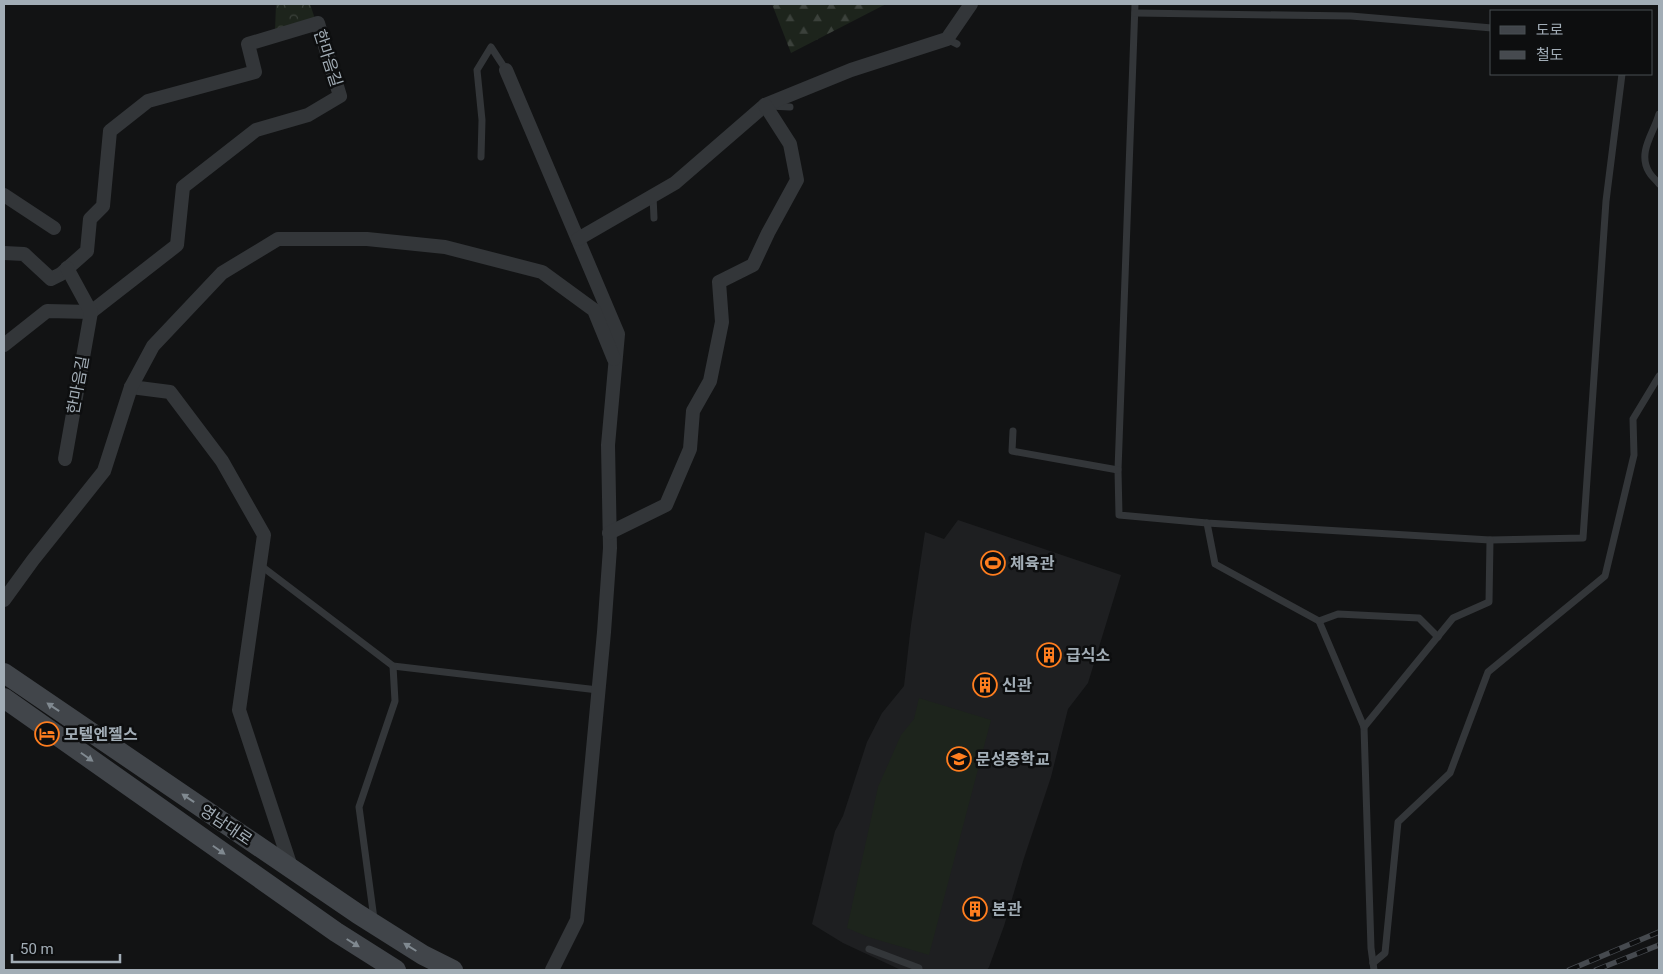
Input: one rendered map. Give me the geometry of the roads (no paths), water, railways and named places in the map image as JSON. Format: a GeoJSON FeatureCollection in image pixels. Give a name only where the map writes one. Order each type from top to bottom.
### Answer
{"type":"FeatureCollection","features":[{"type":"Feature","properties":{"kind":"main road","name":"영남대로"},"geometry":{"type":"LineString","coordinates":[[4,674],[292,870],[423,955],[453,970]]}},
{"type":"Feature","properties":{"kind":"main road","name":"영남대로"},"geometry":{"type":"LineString","coordinates":[[4,698],[328,927],[396,970]]}},
{"type":"Feature","properties":{"kind":"street"},"geometry":{"type":"LineString","coordinates":[[578,239],[675,183],[765,105],[851,70],[952,41],[971,4]]}},
{"type":"Feature","properties":{"kind":"street","name":"한마음길"},"geometry":{"type":"LineString","coordinates":[[4,254],[24,254],[51,279],[61,274],[87,251],[90,219],[103,206],[110,131],[148,100],[255,72],[248,44],[318,23],[340,96],[308,115],[256,130],[183,187],[177,245],[91,312],[65,459]]}},
{"type":"Feature","properties":{"kind":"street"},"geometry":{"type":"LineString","coordinates":[[506,70],[618,334],[608,445],[609,533],[604,632],[577,920],[552,970]]}},
{"type":"Feature","properties":{"kind":"street"},"geometry":{"type":"LineString","coordinates":[[609,533],[666,505],[690,449],[693,411],[710,381],[722,322],[719,282],[752,265],[797,180],[790,144],[765,105]]}},
{"type":"Feature","properties":{"kind":"street"},"geometry":{"type":"LineString","coordinates":[[4,195],[54,228]]}},
{"type":"Feature","properties":{"kind":"street"},"geometry":{"type":"LineString","coordinates":[[4,600],[33,560],[104,471],[130,387],[153,346],[222,273],[278,239],[367,239],[445,247],[542,272],[594,310],[615,363]]}},
{"type":"Feature","properties":{"kind":"street"},"geometry":{"type":"LineString","coordinates":[[4,345],[47,311],[91,312],[67,268]]}},
{"type":"Feature","properties":{"kind":"street"},"geometry":{"type":"LineString","coordinates":[[130,387],[170,392],[222,461],[264,535],[239,710],[292,870]]}},
{"type":"Feature","properties":{"kind":"lane"},"geometry":{"type":"LineString","coordinates":[[1135,4],[1118,470],[1119,515],[1207,523],[1490,540],[1583,538],[1606,201],[1622,75]]}},
{"type":"Feature","properties":{"kind":"lane"},"geometry":{"type":"LineString","coordinates":[[1136,13],[1351,16],[1490,28]]}},
{"type":"Feature","properties":{"kind":"lane"},"geometry":{"type":"LineString","coordinates":[[481,156],[482,120],[477,70],[492,47],[506,70]]}},
{"type":"Feature","properties":{"kind":"lane"},"geometry":{"type":"LineString","coordinates":[[765,105],[790,107]]}},
{"type":"Feature","properties":{"kind":"lane"},"geometry":{"type":"LineString","coordinates":[[1659,114],[1646,146],[1645,158],[1648,171],[1659,184]]}},
{"type":"Feature","properties":{"kind":"lane"},"geometry":{"type":"LineString","coordinates":[[653,196],[654,218]]}},
{"type":"Feature","properties":{"kind":"lane"},"geometry":{"type":"LineString","coordinates":[[1374,967],[1384,953],[1398,822],[1450,773],[1488,672],[1605,576],[1634,455],[1633,419],[1659,376]]}},
{"type":"Feature","properties":{"kind":"lane"},"geometry":{"type":"LineString","coordinates":[[1013,431],[1012,452],[1118,470]]}},
{"type":"Feature","properties":{"kind":"lane"},"geometry":{"type":"LineString","coordinates":[[1207,523],[1215,564],[1319,621],[1364,726],[1371,938],[1374,967]]}},
{"type":"Feature","properties":{"kind":"lane"},"geometry":{"type":"LineString","coordinates":[[1364,726],[1453,618],[1489,602],[1490,540]]}},
{"type":"Feature","properties":{"kind":"lane"},"geometry":{"type":"LineString","coordinates":[[260,566],[393,666],[598,690]]}},
{"type":"Feature","properties":{"kind":"lane"},"geometry":{"type":"LineString","coordinates":[[1319,621],[1338,614],[1419,618],[1438,638]]}},
{"type":"Feature","properties":{"kind":"lane"},"geometry":{"type":"LineString","coordinates":[[374,924],[359,807],[395,701],[393,666]]}},
{"type":"Feature","properties":{"kind":"lane"},"geometry":{"type":"LineString","coordinates":[[868,950],[919,968],[919,970]]}},
{"type":"Feature","properties":{"kind":"railway"},"geometry":{"type":"LineString","coordinates":[[1569,970],[1659,932]]}},
{"type":"Feature","properties":{"kind":"railway"},"geometry":{"type":"LineString","coordinates":[[1596,970],[1659,945]]}},
{"type":"Feature","properties":{"kind":"place","name":"체육관"},"geometry":{"type":"Point","coordinates":[993,563]}},
{"type":"Feature","properties":{"kind":"place","name":"급식소"},"geometry":{"type":"Point","coordinates":[1049,655]}},
{"type":"Feature","properties":{"kind":"place","name":"신관"},"geometry":{"type":"Point","coordinates":[985,685]}},
{"type":"Feature","properties":{"kind":"place","name":"모텔엔젤스"},"geometry":{"type":"Point","coordinates":[47,734]}},
{"type":"Feature","properties":{"kind":"place","name":"문성중학교"},"geometry":{"type":"Point","coordinates":[959,759]}},
{"type":"Feature","properties":{"kind":"place","name":"본관"},"geometry":{"type":"Point","coordinates":[975,909]}}]}
